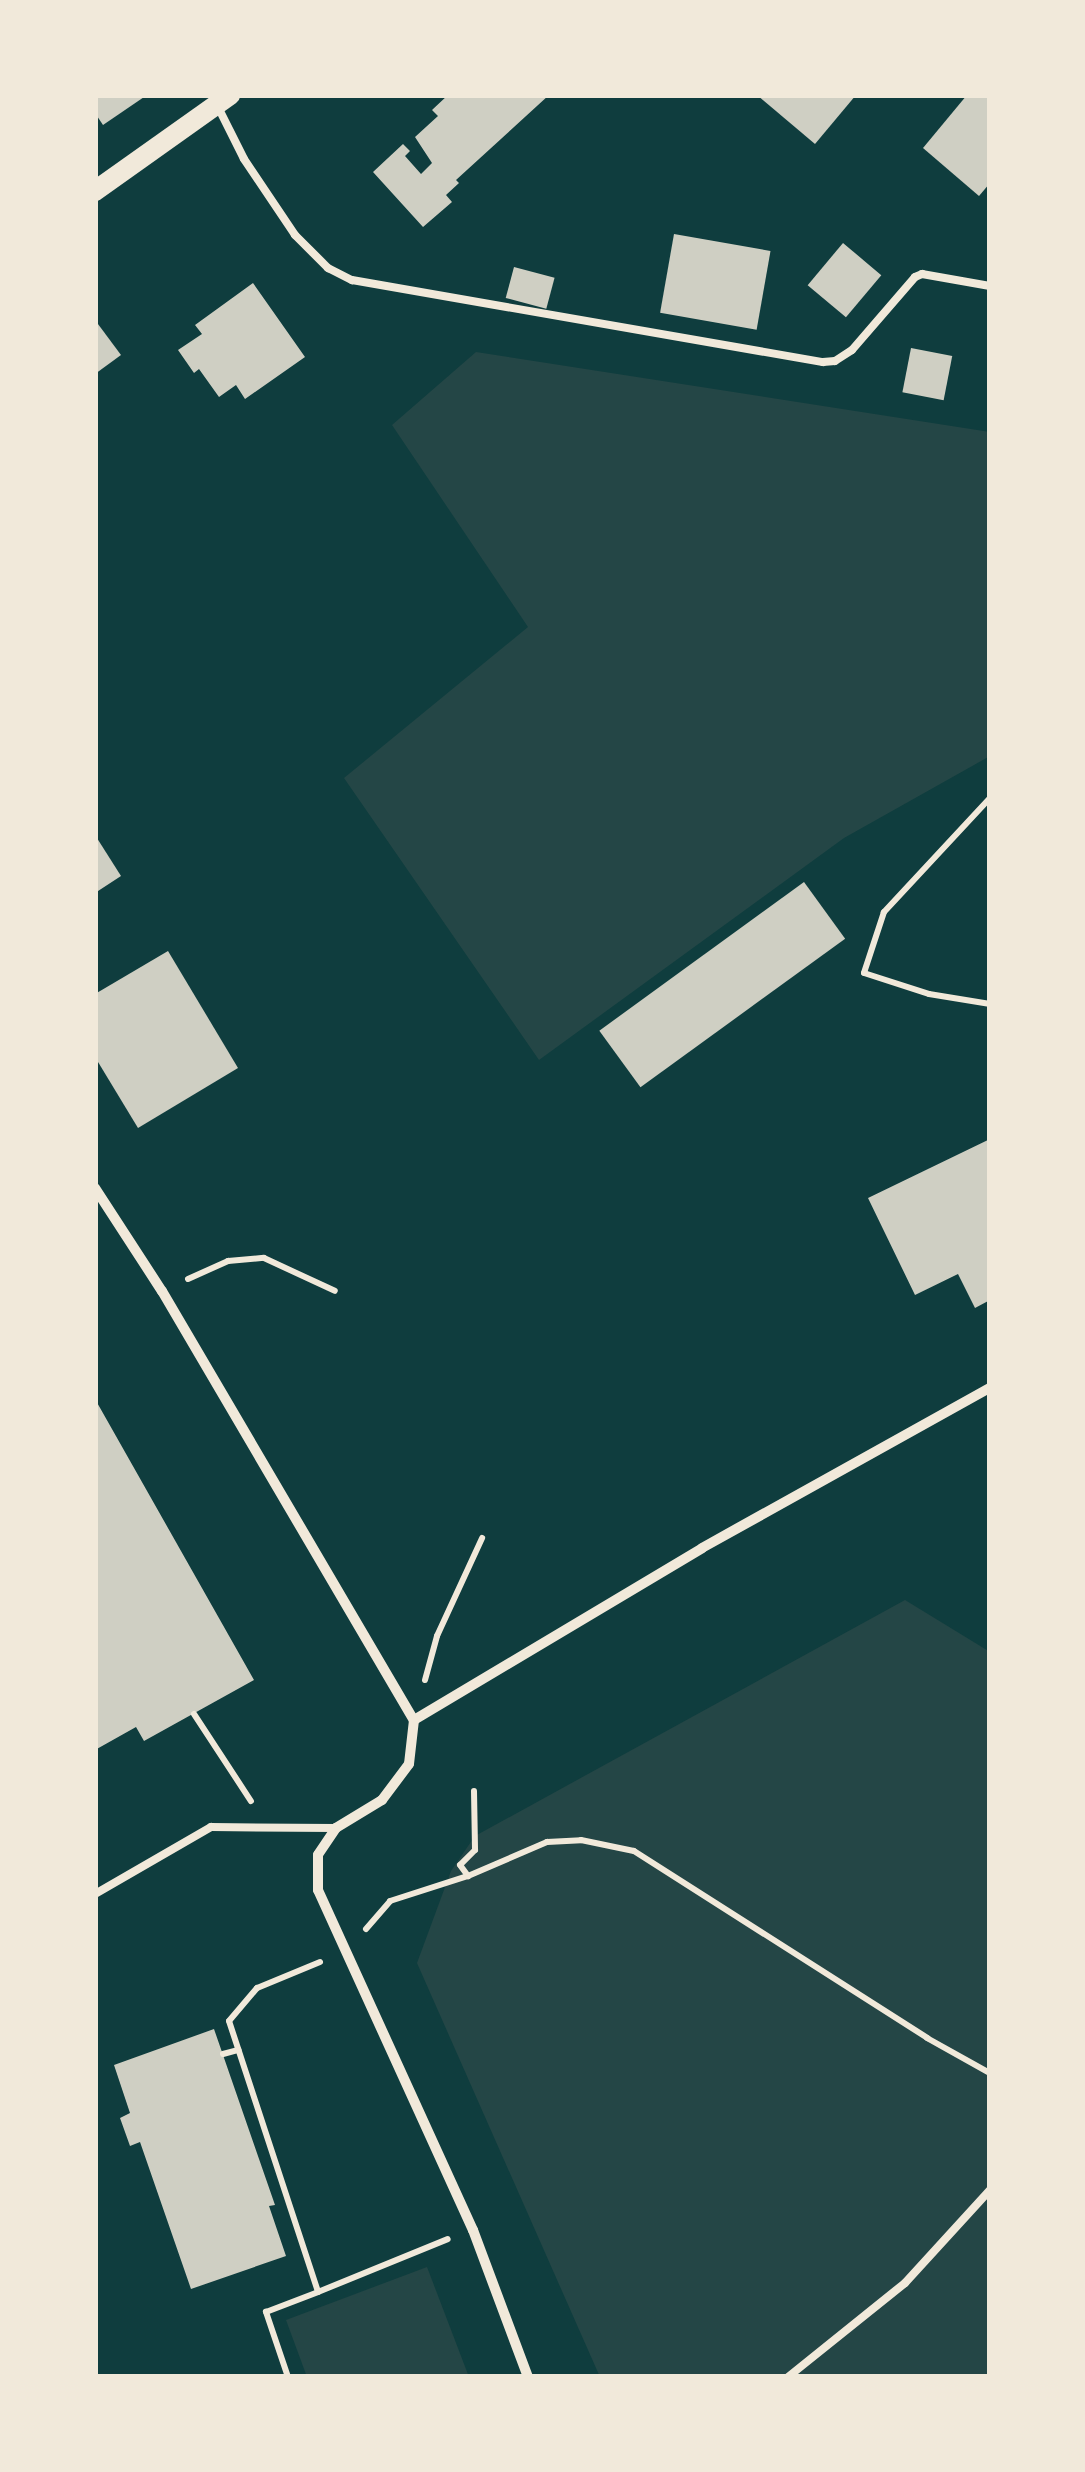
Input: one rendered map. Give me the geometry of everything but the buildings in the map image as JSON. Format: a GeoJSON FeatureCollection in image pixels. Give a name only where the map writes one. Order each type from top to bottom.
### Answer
{"type":"FeatureCollection","features":[{"type":"Feature","properties":{"kind":"main road"},"geometry":{"type":"LineString","coordinates":[[95,191],[223,100]]}},
{"type":"Feature","properties":{"kind":"street"},"geometry":{"type":"LineString","coordinates":[[95,1188],[162,1291],[414,1720],[410,1764],[382,1800],[336,1828],[318,1856],[318,1890],[472,2230],[528,2377]]}},
{"type":"Feature","properties":{"kind":"street"},"geometry":{"type":"LineString","coordinates":[[414,1720],[702,1548],[990,1388]]}},
{"type":"Feature","properties":{"kind":"lane"},"geometry":{"type":"LineString","coordinates":[[223,100],[244,159],[295,235],[328,268],[352,280],[823,362],[852,350],[922,274],[990,286]]}},
{"type":"Feature","properties":{"kind":"lane"},"geometry":{"type":"LineString","coordinates":[[95,1894],[211,1827],[336,1828]]}},
{"type":"Feature","properties":{"kind":"lane"},"geometry":{"type":"LineString","coordinates":[[788,2377],[905,2283],[990,2190]]}},
{"type":"Feature","properties":{"kind":"path"},"geometry":{"type":"LineString","coordinates":[[990,798],[884,912],[864,973],[929,994],[990,1004]]}},
{"type":"Feature","properties":{"kind":"path"},"geometry":{"type":"LineString","coordinates":[[162,1291],[228,1261],[264,1258],[335,1291]]}},
{"type":"Feature","properties":{"kind":"path"},"geometry":{"type":"LineString","coordinates":[[414,1720],[437,1636],[482,1538]]}},
{"type":"Feature","properties":{"kind":"path"},"geometry":{"type":"LineString","coordinates":[[194,1714],[268,1827]]}},
{"type":"Feature","properties":{"kind":"path"},"geometry":{"type":"LineString","coordinates":[[468,1876],[460,1865],[475,1850],[474,1791]]}},
{"type":"Feature","properties":{"kind":"path"},"geometry":{"type":"LineString","coordinates":[[318,2292],[229,2021],[258,1988],[347,1951],[390,1901],[468,1876],[547,1842],[581,1840],[634,1850],[927,2038],[990,2073]]}},
{"type":"Feature","properties":{"kind":"path"},"geometry":{"type":"LineString","coordinates":[[223,2054],[238,2050]]}},
{"type":"Feature","properties":{"kind":"path"},"geometry":{"type":"LineString","coordinates":[[288,2377],[266,2312],[472,2230]]}},
{"type":"Feature","properties":{"kind":"shaded area"},"geometry":{"type":"Polygon","coordinates":[[[476,352],[990,432],[990,756],[844,838],[539,1060],[344,778],[528,627],[392,425],[476,352]]]}},
{"type":"Feature","properties":{"kind":"shaded area"},"geometry":{"type":"Polygon","coordinates":[[[905,1600],[990,1652],[990,2377],[600,2377],[417,1963],[451,1871],[475,1836],[905,1600]]]}},
{"type":"Feature","properties":{"kind":"shaded area"},"geometry":{"type":"Polygon","coordinates":[[[427,2267],[469,2377],[307,2377],[286,2320],[427,2267]]]}}]}
